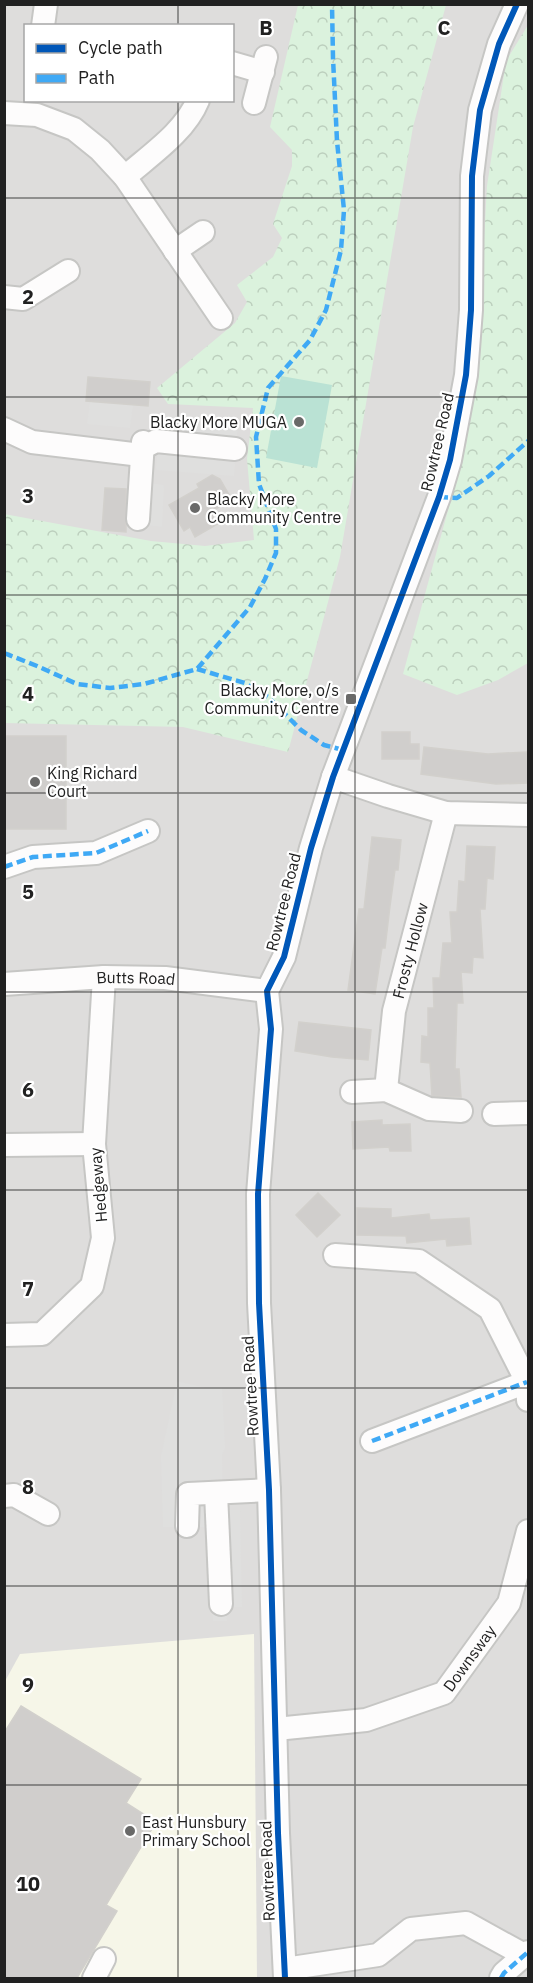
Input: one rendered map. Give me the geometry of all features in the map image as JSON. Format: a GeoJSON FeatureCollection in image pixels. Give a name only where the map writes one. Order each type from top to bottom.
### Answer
{"type":"FeatureCollection","features":[{"type":"Feature","properties":{"kind":"street"},"geometry":{"type":"LineString","coordinates":[[44,24],[46,4]]}},
{"type":"Feature","properties":{"kind":"street","name":"Rowtree Road"},"geometry":{"type":"LineString","coordinates":[[285,1974],[278,1833],[269,1490],[259,1303],[258,1194],[271,1029],[267,991],[284,957],[311,848],[333,777],[439,497],[450,460],[467,365],[471,310],[472,176],[480,110],[499,44],[517,4]]}},
{"type":"Feature","properties":{"kind":"street"},"geometry":{"type":"LineString","coordinates":[[252,65],[254,103]]}},
{"type":"Feature","properties":{"kind":"street"},"geometry":{"type":"LineString","coordinates":[[125,177],[171,137],[194,110],[197,102]]}},
{"type":"Feature","properties":{"kind":"street"},"geometry":{"type":"LineString","coordinates":[[4,113],[38,108],[74,129],[100,150],[125,177],[222,318]]}},
{"type":"Feature","properties":{"kind":"street"},"geometry":{"type":"LineString","coordinates":[[175,251],[203,232]]}},
{"type":"Feature","properties":{"kind":"street"},"geometry":{"type":"LineString","coordinates":[[14,298],[68,271]]}},
{"type":"Feature","properties":{"kind":"street"},"geometry":{"type":"LineString","coordinates":[[4,429],[32,442],[142,445],[156,441],[235,449]]}},
{"type":"Feature","properties":{"kind":"street"},"geometry":{"type":"LineString","coordinates":[[138,519],[142,445]]}},
{"type":"Feature","properties":{"kind":"street"},"geometry":{"type":"LineString","coordinates":[[333,777],[446,813],[528,814]]}},
{"type":"Feature","properties":{"kind":"street","name":"Frosty Hollow"},"geometry":{"type":"LineString","coordinates":[[386,1090],[394,1011],[446,813]]}},
{"type":"Feature","properties":{"kind":"street"},"geometry":{"type":"LineString","coordinates":[[4,867],[33,857],[96,853],[148,831]]}},
{"type":"Feature","properties":{"kind":"street","name":"Butts Road"},"geometry":{"type":"LineString","coordinates":[[4,984],[104,977],[165,978],[267,991]]}},
{"type":"Feature","properties":{"kind":"street","name":"Hedgeway"},"geometry":{"type":"LineString","coordinates":[[4,1335],[42,1334],[92,1286],[103,1238],[94,1144],[104,977]]}},
{"type":"Feature","properties":{"kind":"street"},"geometry":{"type":"LineString","coordinates":[[352,1092],[386,1090],[429,1109],[461,1111]]}},
{"type":"Feature","properties":{"kind":"street"},"geometry":{"type":"LineString","coordinates":[[494,1114],[528,1113]]}},
{"type":"Feature","properties":{"kind":"street"},"geometry":{"type":"LineString","coordinates":[[4,1145],[94,1144]]}},
{"type":"Feature","properties":{"kind":"street"},"geometry":{"type":"LineString","coordinates":[[335,1255],[419,1261],[490,1309],[528,1391],[372,1441]]}},
{"type":"Feature","properties":{"kind":"street"},"geometry":{"type":"LineString","coordinates":[[187,1526],[188,1494],[269,1490]]}},
{"type":"Feature","properties":{"kind":"street"},"geometry":{"type":"LineString","coordinates":[[216,1493],[221,1604]]}},
{"type":"Feature","properties":{"kind":"street"},"geometry":{"type":"LineString","coordinates":[[4,1496],[14,1495],[48,1514]]}},
{"type":"Feature","properties":{"kind":"street","name":"Downsway"},"geometry":{"type":"LineString","coordinates":[[276,1730],[366,1720],[444,1692],[509,1603],[528,1531]]}},
{"type":"Feature","properties":{"kind":"street"},"geometry":{"type":"LineString","coordinates":[[285,1974],[378,1955],[411,1929],[466,1923],[526,1954],[501,1978]]}},
{"type":"Feature","properties":{"kind":"shaded area"},"geometry":{"type":"Polygon","coordinates":[[[5,5],[528,5],[528,1978],[5,1978],[5,5]]]}},
{"type":"Feature","properties":{"kind":"shaded area"},"geometry":{"type":"Polygon","coordinates":[[[90,402],[133,405],[130,428],[87,424],[90,402]]]}},
{"type":"Feature","properties":{"kind":"shaded area"},"geometry":{"type":"Polygon","coordinates":[[[160,417],[238,423],[234,476],[156,470],[160,417]]]}},
{"type":"Feature","properties":{"kind":"shaded area"},"geometry":{"type":"Polygon","coordinates":[[[140,482],[164,485],[162,527],[129,523],[140,482]]]}},
{"type":"Feature","properties":{"kind":"shaded area"},"geometry":{"type":"Polygon","coordinates":[[[177,1381],[206,1388],[222,1388],[225,1448],[222,1455],[223,1510],[240,1510],[242,1607],[226,1607],[227,1621],[213,1621],[210,1527],[163,1527],[161,1456],[177,1381]]]}},
{"type":"Feature","properties":{"kind":"shaded area","name":"East Hunsbury Primary School"},"geometry":{"type":"Polygon","coordinates":[[[254,1634],[257,1978],[5,1978],[4,1683],[20,1654],[254,1634]]]}},
{"type":"Feature","properties":{"kind":"green space"},"geometry":{"type":"Polygon","coordinates":[[[298,5],[446,5],[413,127],[340,557],[288,752],[183,727],[5,723],[4,514],[151,541],[205,546],[254,540],[247,459],[253,408],[168,404],[157,388],[235,323],[247,302],[237,285],[273,257],[282,238],[273,224],[292,166],[292,150],[270,127],[298,5]]]}},
{"type":"Feature","properties":{"kind":"green space"},"geometry":{"type":"Polygon","coordinates":[[[528,25],[528,663],[498,680],[457,695],[403,674],[466,445],[478,348],[487,186],[506,61],[528,25]]]}},
{"type":"Feature","properties":{"kind":"green space","name":"Blacky More MUGA"},"geometry":{"type":"Polygon","coordinates":[[[281,376],[332,385],[317,468],[266,458],[281,376]]]}},
{"type":"Feature","properties":{"kind":"building"},"geometry":{"type":"Polygon","coordinates":[[[88,377],[150,382],[148,406],[86,401],[88,377]]]}},
{"type":"Feature","properties":{"kind":"building","name":"Blacky More Community Centre"},"geometry":{"type":"Polygon","coordinates":[[[212,475],[220,479],[232,500],[214,510],[221,522],[195,537],[190,527],[184,531],[169,505],[199,488],[197,484],[212,475]]]}},
{"type":"Feature","properties":{"kind":"building"},"geometry":{"type":"Polygon","coordinates":[[[105,488],[126,489],[126,532],[102,530],[105,488]]]}},
{"type":"Feature","properties":{"kind":"building"},"geometry":{"type":"Polygon","coordinates":[[[382,732],[410,732],[410,744],[419,744],[419,759],[382,759],[382,732]]]}},
{"type":"Feature","properties":{"kind":"building","name":"King Richard Court"},"geometry":{"type":"Polygon","coordinates":[[[4,736],[66,736],[66,829],[4,829],[4,736]]]}},
{"type":"Feature","properties":{"kind":"building"},"geometry":{"type":"Polygon","coordinates":[[[424,747],[488,754],[527,752],[528,783],[496,784],[421,774],[424,747]]]}},
{"type":"Feature","properties":{"kind":"building"},"geometry":{"type":"Polygon","coordinates":[[[372,837],[401,840],[385,948],[382,948],[375,994],[348,990],[359,909],[364,909],[372,837]]]}},
{"type":"Feature","properties":{"kind":"building"},"geometry":{"type":"Polygon","coordinates":[[[467,846],[495,847],[493,879],[487,878],[485,909],[480,909],[483,958],[473,957],[472,973],[461,972],[463,1003],[457,1003],[455,1069],[459,1069],[461,1097],[432,1096],[430,1063],[421,1062],[422,1036],[428,1037],[428,1008],[434,1008],[433,978],[440,978],[443,943],[452,943],[450,912],[457,912],[459,881],[465,882],[467,846]]]}},
{"type":"Feature","properties":{"kind":"building"},"geometry":{"type":"Polygon","coordinates":[[[299,1022],[371,1030],[368,1060],[295,1051],[299,1022]]]}},
{"type":"Feature","properties":{"kind":"building"},"geometry":{"type":"Polygon","coordinates":[[[382,1120],[382,1125],[410,1124],[411,1151],[390,1151],[389,1147],[353,1149],[352,1122],[382,1120]]]}},
{"type":"Feature","properties":{"kind":"building"},"geometry":{"type":"Polygon","coordinates":[[[318,1193],[340,1215],[317,1237],[296,1215],[318,1193]]]}},
{"type":"Feature","properties":{"kind":"building"},"geometry":{"type":"Polygon","coordinates":[[[357,1208],[391,1209],[391,1218],[429,1214],[430,1220],[469,1218],[471,1244],[447,1246],[446,1239],[407,1243],[406,1236],[357,1235],[357,1208]]]}},
{"type":"Feature","properties":{"kind":"building"},"geometry":{"type":"Polygon","coordinates":[[[21,1706],[141,1779],[126,1803],[156,1822],[106,1905],[117,1911],[77,1978],[4,1978],[4,1733],[21,1706]]]}},
{"type":"Feature","properties":{"kind":"marked path"},"geometry":{"type":"LineString","coordinates":[[4,653],[77,684],[110,688],[144,684],[197,669],[250,607],[265,579],[276,553],[276,529],[259,484],[256,437],[268,388],[310,340],[326,310],[341,250],[344,210],[337,141],[332,4]]}},
{"type":"Feature","properties":{"kind":"marked path"},"geometry":{"type":"LineString","coordinates":[[439,497],[457,498],[489,476],[528,441]]}},
{"type":"Feature","properties":{"kind":"marked path"},"geometry":{"type":"LineString","coordinates":[[197,669],[245,683],[268,697],[301,730],[324,745],[343,750]]}},
{"type":"Feature","properties":{"kind":"marked path"},"geometry":{"type":"LineString","coordinates":[[4,867],[33,857],[96,853],[148,831]]}},
{"type":"Feature","properties":{"kind":"marked path"},"geometry":{"type":"LineString","coordinates":[[372,1441],[527,1382]]}},
{"type":"Feature","properties":{"kind":"marked path"},"geometry":{"type":"LineString","coordinates":[[501,1978],[528,1952]]}},
{"type":"Feature","properties":{"kind":"cycle path"},"geometry":{"type":"LineString","coordinates":[[285,1978],[278,1833],[269,1490],[259,1303],[258,1194],[271,1029],[267,991],[284,957],[311,848],[333,777],[439,497],[450,460],[466,375],[471,310],[472,176],[480,110],[499,44],[517,4]]}},
{"type":"Feature","properties":{"kind":"place","name":"Blacky More MUGA"},"geometry":{"type":"Point","coordinates":[299,422]}},
{"type":"Feature","properties":{"kind":"place","name":"Blacky More Community Centre"},"geometry":{"type":"Point","coordinates":[195,508]}},
{"type":"Feature","properties":{"kind":"place","name":"Blacky More, o/s Community Centre"},"geometry":{"type":"Point","coordinates":[351,699]}},
{"type":"Feature","properties":{"kind":"place","name":"King Richard Court"},"geometry":{"type":"Point","coordinates":[35,782]}},
{"type":"Feature","properties":{"kind":"place","name":"East Hunsbury Primary School"},"geometry":{"type":"Point","coordinates":[130,1831]}}]}
